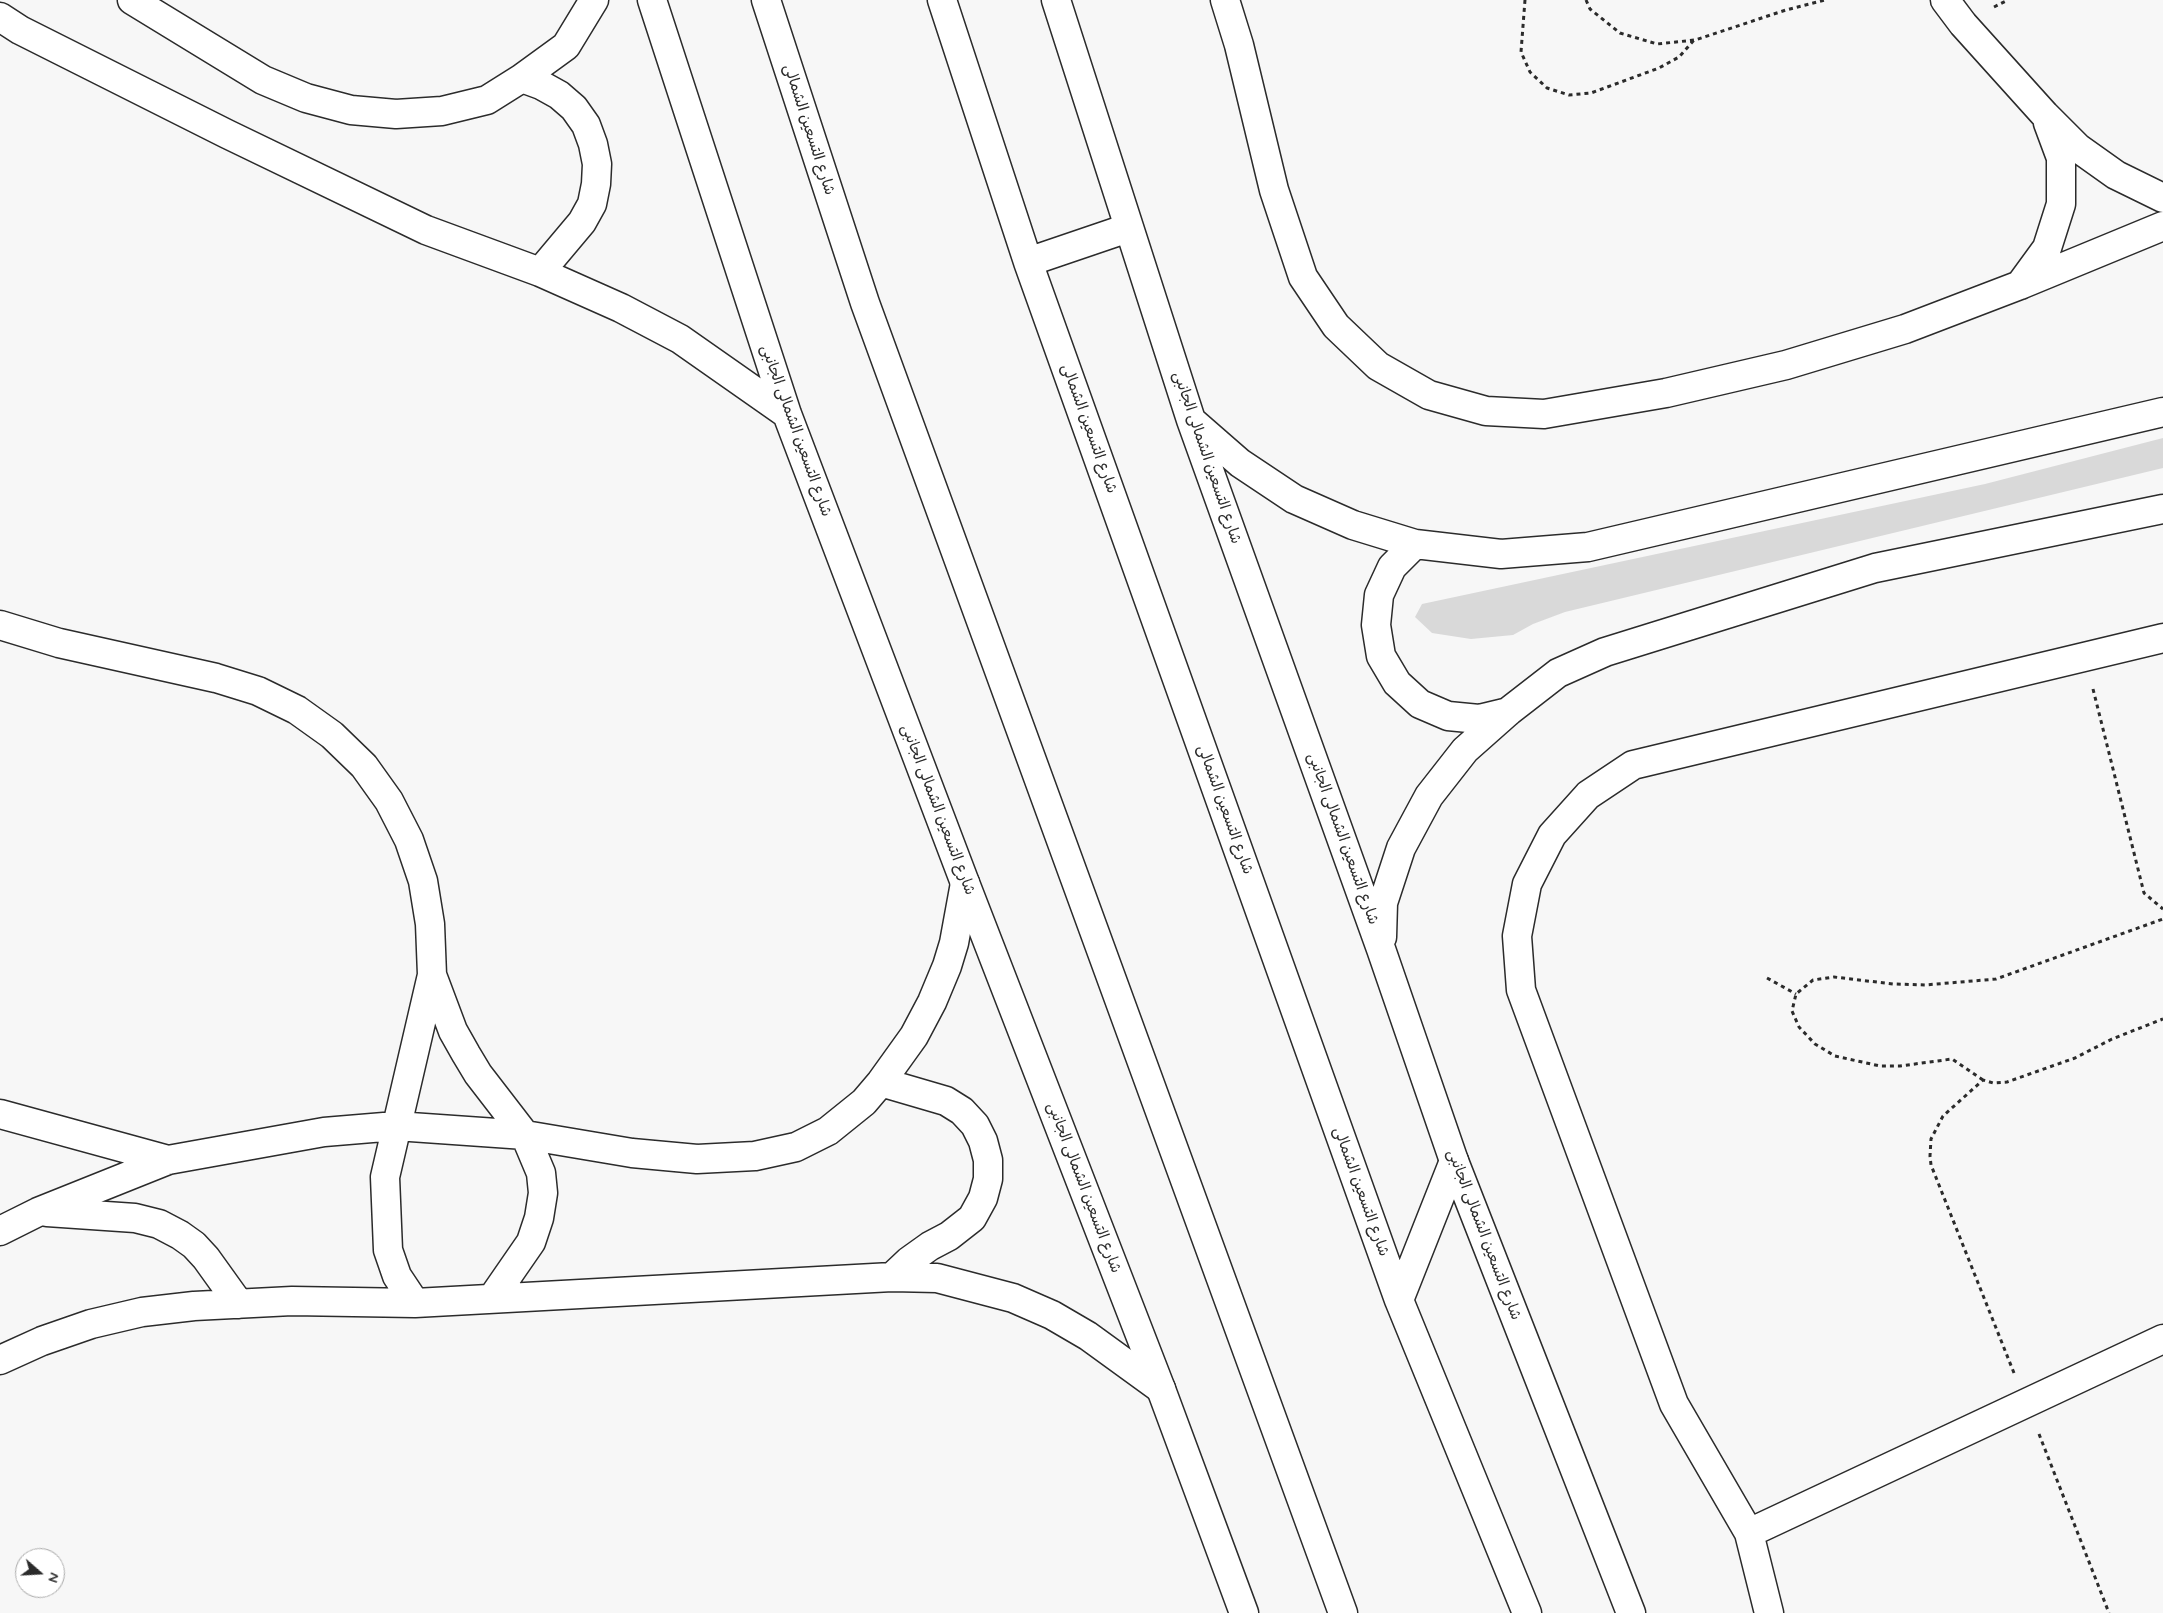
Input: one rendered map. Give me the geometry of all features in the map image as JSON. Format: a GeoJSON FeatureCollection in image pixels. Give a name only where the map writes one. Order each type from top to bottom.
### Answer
{"type":"FeatureCollection","features":[{"type":"Feature","properties":{"kind":"street"},"geometry":{"type":"LineString","coordinates":[[132,0],[264,80],[306,98],[351,110],[396,114],[442,111],[487,100],[522,78],[566,46],[594,0]]}},
{"type":"Feature","properties":{"kind":"street","name":"شارع التسعين الشمالى الجانبى"},"geometry":{"type":"LineString","coordinates":[[652,0],[787,414],[965,883],[1161,1389],[1244,1613]]}},
{"type":"Feature","properties":{"kind":"street","name":"شارع التسعين الشمالى"},"geometry":{"type":"LineString","coordinates":[[766,0],[865,303],[1343,1613]]}},
{"type":"Feature","properties":{"kind":"street","name":"شارع التسعين الشمالى"},"geometry":{"type":"LineString","coordinates":[[942,0],[1028,262],[1399,1300],[1527,1613]]}},
{"type":"Feature","properties":{"kind":"street","name":"شارع التسعين الشمالى الجانبى"},"geometry":{"type":"LineString","coordinates":[[1056,0],[1128,228],[1192,420],[1381,949],[1454,1161],[1631,1613]]}},
{"type":"Feature","properties":{"kind":"street"},"geometry":{"type":"LineString","coordinates":[[1225,0],[1240,45],[1274,190],[1303,277],[1336,326],[1378,366],[1429,395],[1486,411],[1544,414],[1666,393],[1786,365],[1905,329],[2020,285],[2163,226]]}},
{"type":"Feature","properties":{"kind":"street"},"geometry":{"type":"LineString","coordinates":[[1945,0],[1963,24],[2045,115],[2078,148],[2116,175],[2163,198]]}},
{"type":"Feature","properties":{"kind":"street"},"geometry":{"type":"LineString","coordinates":[[0,17],[20,30],[227,134],[426,230],[540,272],[621,308],[680,339],[787,414]]}},
{"type":"Feature","properties":{"kind":"street"},"geometry":{"type":"LineString","coordinates":[[522,78],[541,84],[559,95],[574,108],[586,125],[593,144],[597,164],[596,184],[582,222],[540,272]]}},
{"type":"Feature","properties":{"kind":"street"},"geometry":{"type":"LineString","coordinates":[[2020,285],[2047,248],[2061,204],[2061,158],[2045,115]]}},
{"type":"Feature","properties":{"kind":"street"},"geometry":{"type":"LineString","coordinates":[[1028,262],[1128,228]]}},
{"type":"Feature","properties":{"kind":"street"},"geometry":{"type":"LineString","coordinates":[[1192,420],[1240,463],[1294,499],[1352,526],[1415,544],[1501,554],[1588,547],[2163,412]]}},
{"type":"Feature","properties":{"kind":"street"},"geometry":{"type":"LineString","coordinates":[[1381,949],[1383,903],[1402,848],[1429,796],[1465,750],[1509,711],[1558,673],[1605,652],[1875,568],[2163,509]]}},
{"type":"Feature","properties":{"kind":"street"},"geometry":{"type":"LineString","coordinates":[[1415,544],[1392,567],[1380,595],[1376,626],[1381,656],[1397,683],[1420,704],[1448,716],[1479,719],[1509,711]]}},
{"type":"Feature","properties":{"kind":"street"},"geometry":{"type":"LineString","coordinates":[[0,624],[59,643],[216,678],[258,690],[297,710],[332,736],[364,766],[389,801],[409,840],[423,881],[430,924],[432,974],[396,1126],[386,1177],[385,1213],[388,1250],[397,1276],[415,1303]]}},
{"type":"Feature","properties":{"kind":"street"},"geometry":{"type":"LineString","coordinates":[[1769,1613],[1749,1533],[1674,1404],[1521,990],[1518,936],[1528,884],[1552,835],[1588,795],[1633,765],[2163,638]]}},
{"type":"Feature","properties":{"kind":"street"},"geometry":{"type":"LineString","coordinates":[[0,1231],[38,1212],[168,1160],[324,1132],[396,1126],[525,1135],[641,1154],[697,1159],[755,1156],[796,1147],[828,1131],[864,1102],[914,1036],[932,1002],[947,966],[954,943],[965,883]]}},
{"type":"Feature","properties":{"kind":"street"},"geometry":{"type":"LineString","coordinates":[[432,974],[453,1031],[478,1074],[525,1135],[541,1173],[542,1193],[539,1218],[531,1242],[493,1298]]}},
{"type":"Feature","properties":{"kind":"street"},"geometry":{"type":"LineString","coordinates":[[881,1082],[946,1101],[962,1111],[979,1133],[988,1160],[988,1180],[983,1198],[972,1218],[916,1256],[892,1277]]}},
{"type":"Feature","properties":{"kind":"street"},"geometry":{"type":"LineString","coordinates":[[0,1114],[168,1160]]}},
{"type":"Feature","properties":{"kind":"street"},"geometry":{"type":"LineString","coordinates":[[1399,1300],[1454,1161]]}},
{"type":"Feature","properties":{"kind":"street"},"geometry":{"type":"LineString","coordinates":[[38,1212],[135,1218],[159,1224],[194,1245],[206,1258],[238,1304]]}},
{"type":"Feature","properties":{"kind":"street"},"geometry":{"type":"LineString","coordinates":[[0,1360],[42,1341],[91,1324],[142,1312],[194,1306],[292,1301],[415,1303],[892,1277],[937,1278],[1013,1298],[1052,1315],[1088,1336],[1161,1389]]}},
{"type":"Feature","properties":{"kind":"street"},"geometry":{"type":"LineString","coordinates":[[1749,1533],[2163,1339]]}},
{"type":"Feature","properties":{"kind":"path"},"geometry":{"type":"LineString","coordinates":[[1525,0],[1521,52],[1530,72],[1546,88],[1568,95],[1591,93],[1659,68],[1679,57],[1694,40]]}},
{"type":"Feature","properties":{"kind":"path"},"geometry":{"type":"LineString","coordinates":[[1586,0],[1590,9],[1620,33],[1657,44],[1694,40],[1786,10],[1825,0]]}},
{"type":"Feature","properties":{"kind":"path"},"geometry":{"type":"LineString","coordinates":[[2086,656],[2144,893],[2163,909]]}},
{"type":"Feature","properties":{"kind":"path"},"geometry":{"type":"LineString","coordinates":[[2163,918],[1996,979],[1925,985],[1893,984],[1834,977],[1813,980],[1796,994],[1792,1011],[1799,1027],[1815,1044],[1835,1056],[1880,1066],[1900,1066],[1952,1059],[1983,1080],[1993,1083],[2015,1079],[2074,1058],[2112,1039],[2163,1019]]}},
{"type":"Feature","properties":{"kind":"path"},"geometry":{"type":"LineString","coordinates":[[1767,978],[1796,994]]}},
{"type":"Feature","properties":{"kind":"path"},"geometry":{"type":"LineString","coordinates":[[1983,1080],[1938,1123],[1931,1139],[1931,1165],[2109,1613]]}},
{"type":"Feature","properties":{"kind":"shaded area"},"geometry":{"type":"Polygon","coordinates":[[[2163,438],[2163,468],[1565,612],[1533,624],[1513,635],[1471,639],[1432,633],[1415,617],[1422,604],[1985,484],[2163,438]]]}}]}
